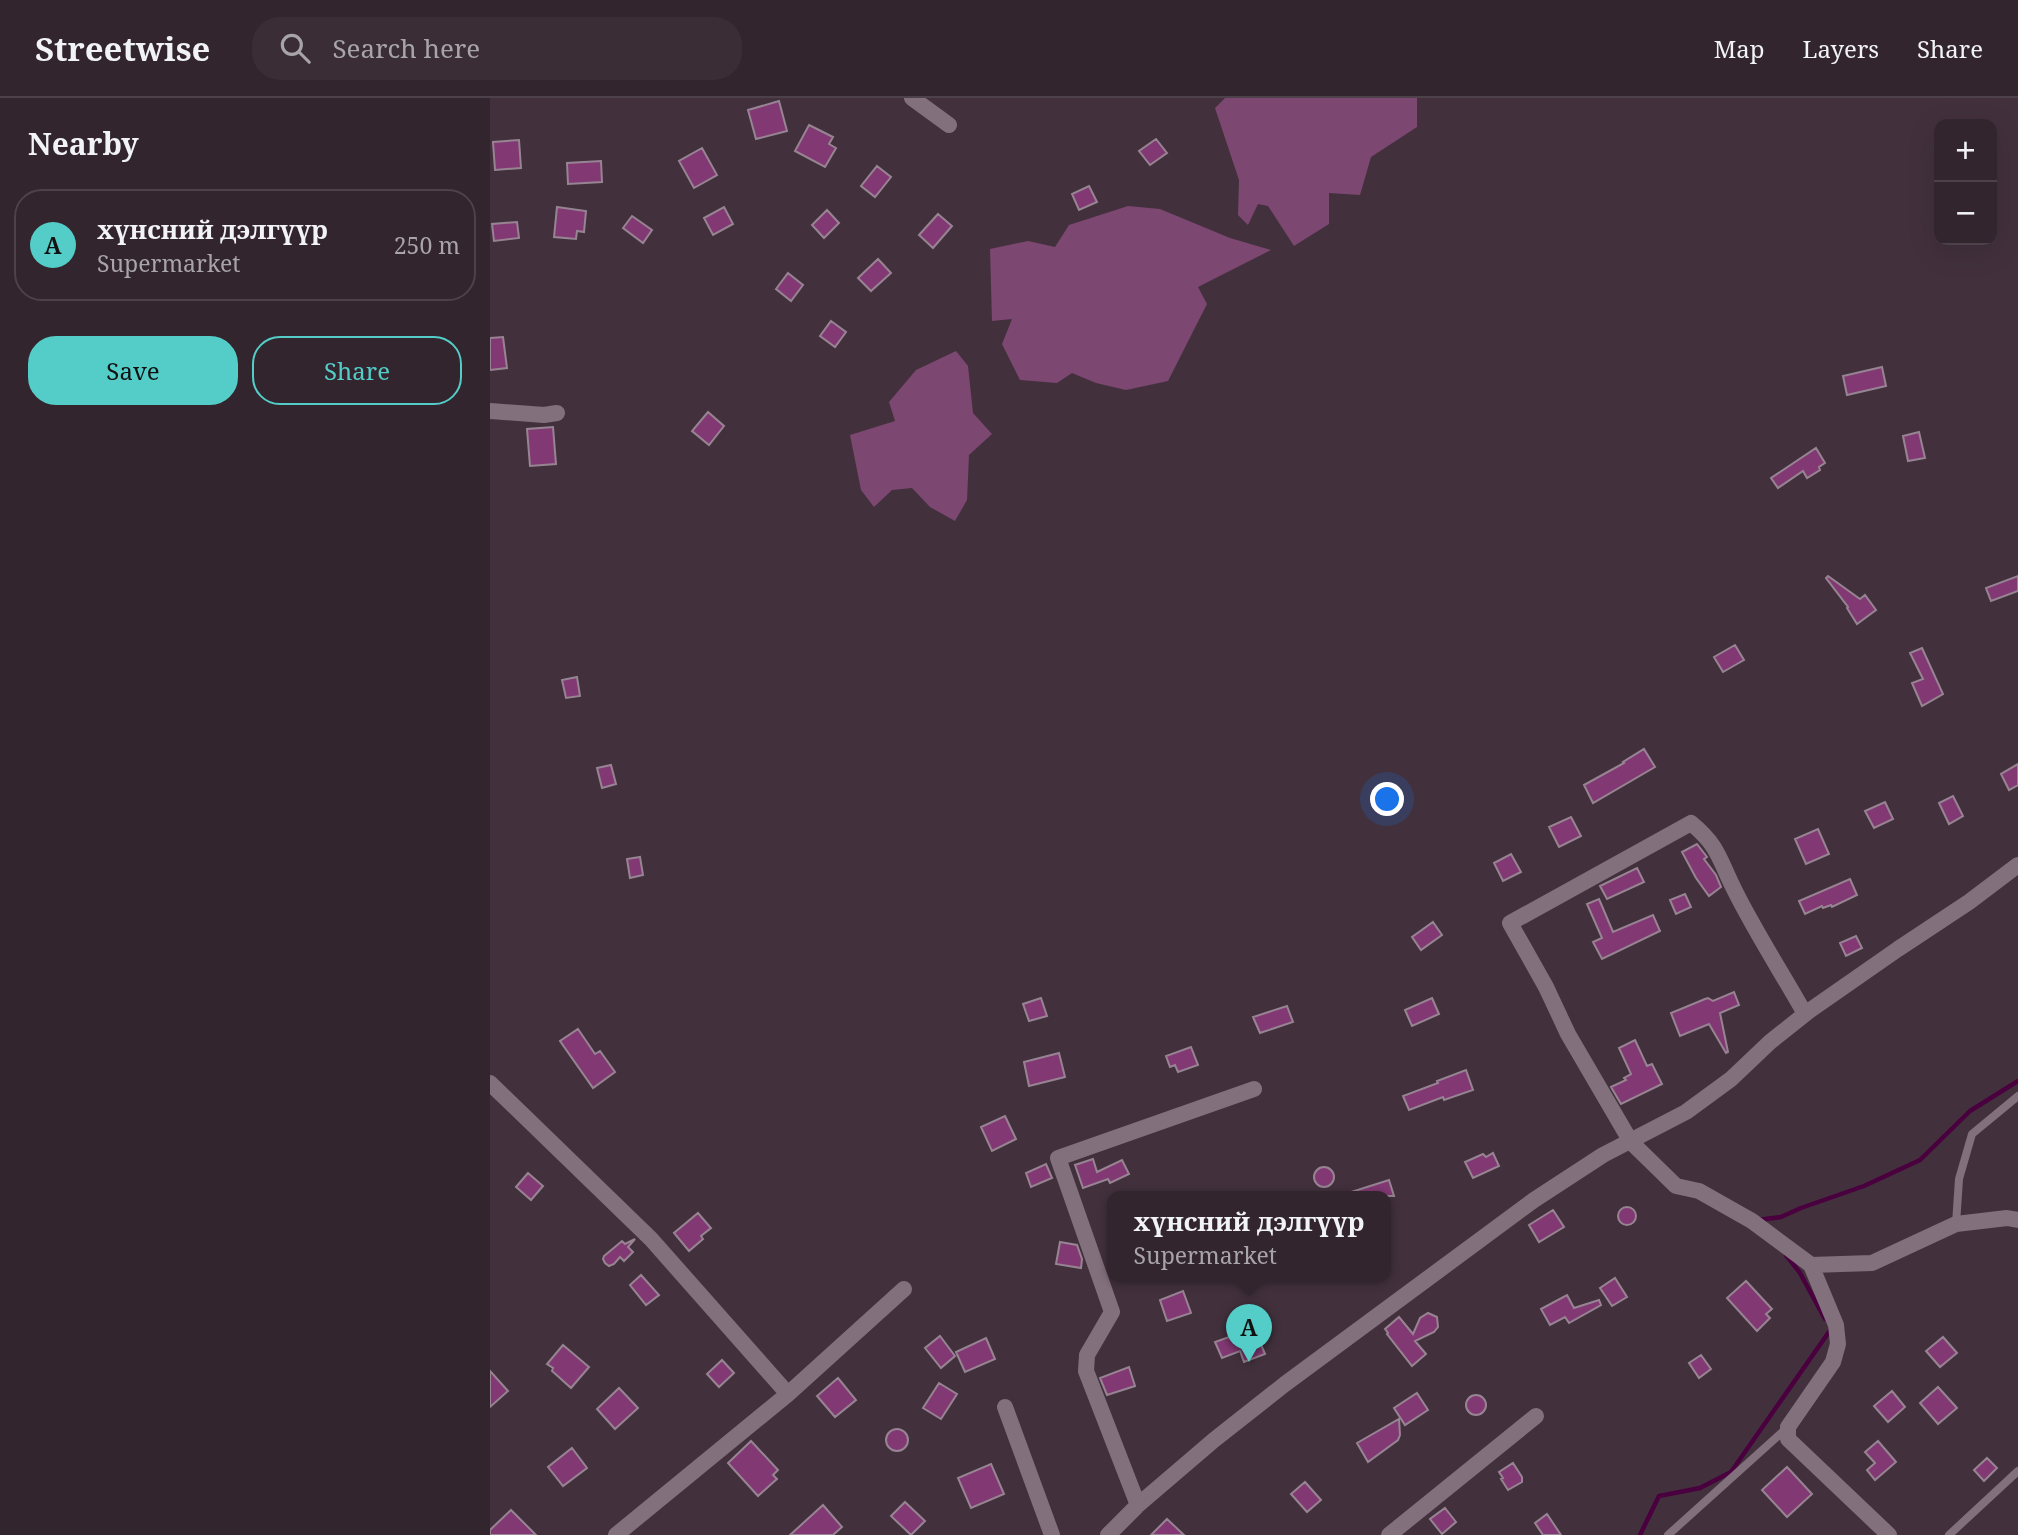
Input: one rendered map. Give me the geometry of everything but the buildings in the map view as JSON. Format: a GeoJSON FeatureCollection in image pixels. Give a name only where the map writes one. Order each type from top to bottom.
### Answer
{"type":"FeatureCollection","features":[{"type":"Feature","properties":{"kind":"street"},"geometry":{"type":"LineString","coordinates":[[912,98],[949,125]]}},
{"type":"Feature","properties":{"kind":"street"},"geometry":{"type":"LineString","coordinates":[[490,411],[544,415],[557,413]]}},
{"type":"Feature","properties":{"kind":"street"},"geometry":{"type":"LineString","coordinates":[[1805,1014],[1734,890],[1716,848],[1707,835],[1691,823],[1510,923],[1546,987],[1568,1034],[1631,1142],[1676,1186],[1699,1191],[1752,1221],[1811,1265],[1836,1325],[1839,1344],[1833,1362],[1788,1427],[1788,1439],[1889,1535]]}},
{"type":"Feature","properties":{"kind":"street"},"geometry":{"type":"LineString","coordinates":[[1108,1535],[1214,1440],[1469,1247],[1578,1170],[1686,1112],[1731,1079],[1805,1014],[1969,902],[2018,865]]}},
{"type":"Feature","properties":{"kind":"street"},"geometry":{"type":"LineString","coordinates":[[490,1083],[651,1239],[788,1394]]}},
{"type":"Feature","properties":{"kind":"street"},"geometry":{"type":"LineString","coordinates":[[1139,1505],[1086,1371],[1087,1355],[1112,1312],[1058,1158],[1254,1089]]}},
{"type":"Feature","properties":{"kind":"street"},"geometry":{"type":"LineString","coordinates":[[1811,1265],[1872,1263],[1956,1224],[2014,1215]]}},
{"type":"Feature","properties":{"kind":"street"},"geometry":{"type":"LineString","coordinates":[[616,1535],[788,1394],[904,1289]]}},
{"type":"Feature","properties":{"kind":"street"},"geometry":{"type":"LineString","coordinates":[[1004,1407],[1052,1535]]}},
{"type":"Feature","properties":{"kind":"street"},"geometry":{"type":"LineString","coordinates":[[1389,1535],[1536,1416]]}},
{"type":"Feature","properties":{"kind":"lane"},"geometry":{"type":"LineString","coordinates":[[1956,1224],[1959,1179],[1972,1134],[2018,1096]]}},
{"type":"Feature","properties":{"kind":"lane"},"geometry":{"type":"LineString","coordinates":[[1668,1535],[1788,1427]]}},
{"type":"Feature","properties":{"kind":"lane"},"geometry":{"type":"LineString","coordinates":[[1949,1535],[2018,1471]]}},
{"type":"Feature","properties":{"kind":"shaded area"},"geometry":{"type":"Polygon","coordinates":[[[1225,98],[1417,98],[1417,127],[1371,157],[1360,195],[1329,193],[1329,224],[1294,246],[1268,206],[1258,204],[1248,225],[1238,215],[1239,180],[1215,108],[1225,98]]]}},
{"type":"Feature","properties":{"kind":"shaded area"},"geometry":{"type":"Polygon","coordinates":[[[1128,206],[1160,209],[1230,238],[1271,250],[1198,287],[1207,304],[1168,381],[1126,390],[1096,383],[1072,373],[1057,383],[1020,380],[1002,344],[1012,319],[992,321],[990,249],[1028,241],[1055,247],[1069,225],[1128,206]]]}},
{"type":"Feature","properties":{"kind":"shaded area"},"geometry":{"type":"Polygon","coordinates":[[[956,351],[968,366],[973,413],[992,434],[969,455],[967,500],[955,521],[930,507],[912,488],[892,490],[874,507],[861,490],[850,435],[895,421],[889,402],[916,370],[956,351]]]}},
{"type":"Feature","properties":{"kind":"waterway"},"geometry":{"type":"LineString","coordinates":[[1758,1220],[1781,1217],[1864,1186],[1920,1160],[1970,1111],[2018,1081]]}},
{"type":"Feature","properties":{"kind":"waterway"},"geometry":{"type":"LineString","coordinates":[[1786,1255],[1800,1273],[1825,1319]]}},
{"type":"Feature","properties":{"kind":"waterway"},"geometry":{"type":"LineString","coordinates":[[1640,1535],[1659,1496],[1700,1488],[1731,1472],[1831,1329]]}},
{"type":"Feature","properties":{"kind":"place","name":"хүнсний дэлгүүр"},"geometry":{"type":"Point","coordinates":[1249,1362]}}]}
